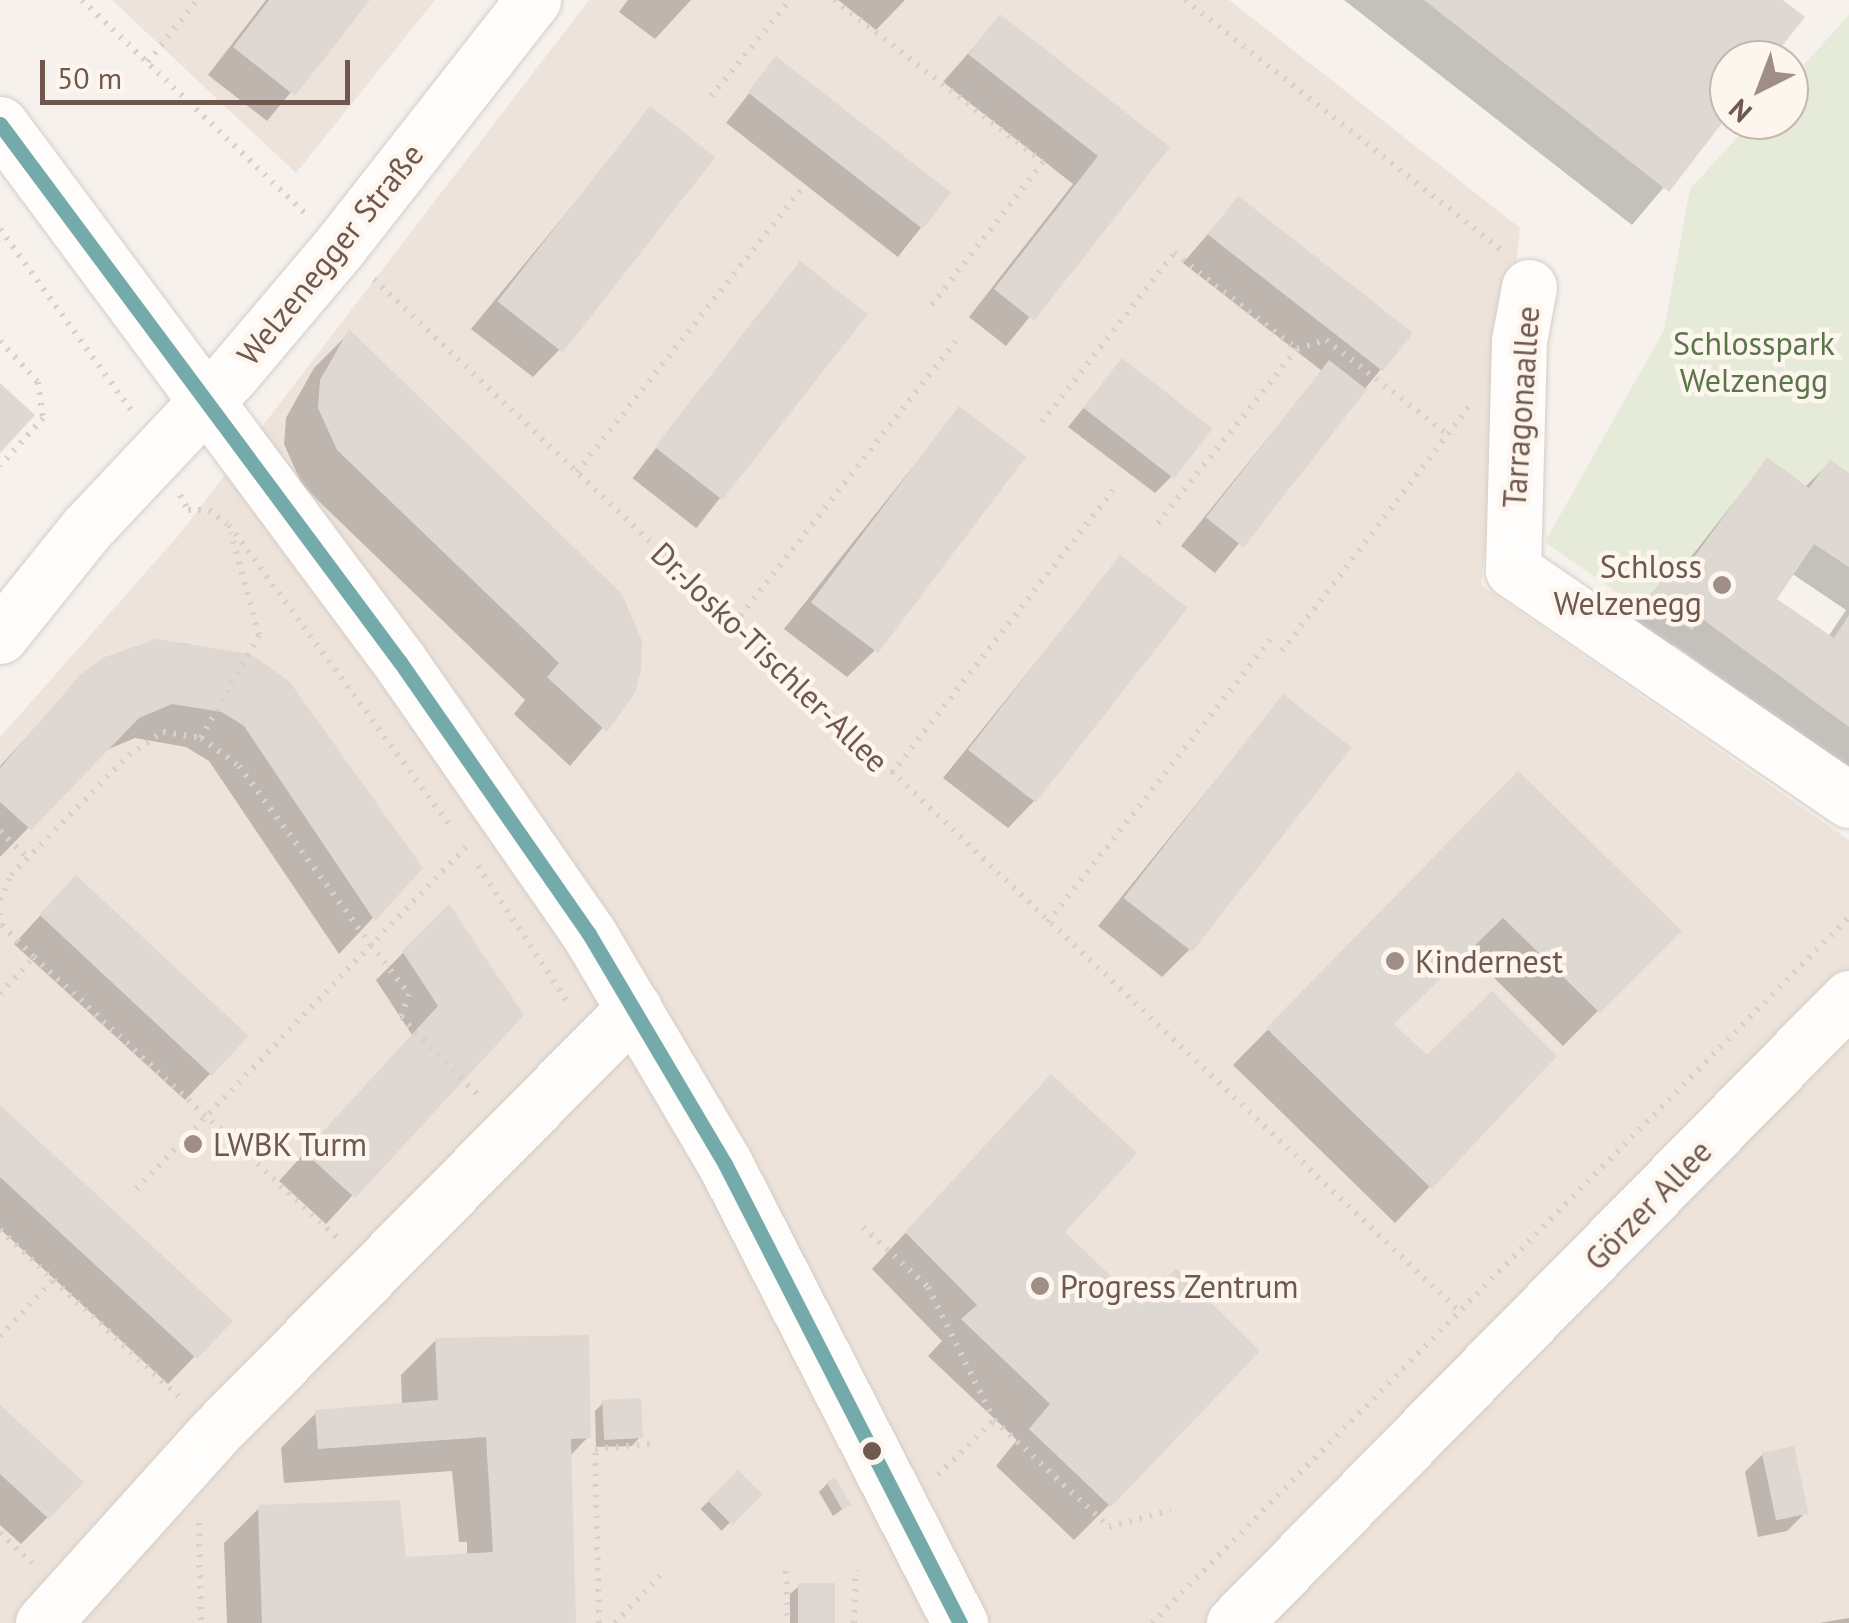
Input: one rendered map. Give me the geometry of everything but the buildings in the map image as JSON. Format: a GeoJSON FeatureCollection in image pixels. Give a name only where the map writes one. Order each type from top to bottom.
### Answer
{"type":"FeatureCollection","features":[{"type":"Feature","properties":{"kind":"street","name":"Welzenegger Straße"},"geometry":{"type":"LineString","coordinates":[[0,636],[155,451],[203,404],[340,246],[533,0]]}},
{"type":"Feature","properties":{"kind":"street"},"geometry":{"type":"LineString","coordinates":[[0,124],[203,404],[495,794],[634,1008],[725,1164],[905,1508],[960,1623]]}},
{"type":"Feature","properties":{"kind":"street","name":"Tarragonaallee"},"geometry":{"type":"LineString","coordinates":[[1529,287],[1518,341],[1513,570],[1849,800]]}},
{"type":"Feature","properties":{"kind":"street","name":"Görzer Allee"},"geometry":{"type":"LineString","coordinates":[[1234,1623],[1849,998]]}},
{"type":"Feature","properties":{"kind":"street"},"geometry":{"type":"LineString","coordinates":[[44,1623],[215,1432],[634,1008]]}},
{"type":"Feature","properties":{"kind":"path","name":"Dr.-Josko-Tischler-Allee"},"geometry":{"type":"LineString","coordinates":[[82,0],[1460,1312]]}},
{"type":"Feature","properties":{"kind":"path"},"geometry":{"type":"LineString","coordinates":[[148,62],[198,0]]}},
{"type":"Feature","properties":{"kind":"path"},"geometry":{"type":"LineString","coordinates":[[711,96],[790,0]]}},
{"type":"Feature","properties":{"kind":"path"},"geometry":{"type":"LineString","coordinates":[[834,0],[1043,162],[927,311]]}},
{"type":"Feature","properties":{"kind":"path","name":"Tarragonaallee"},"geometry":{"type":"LineString","coordinates":[[1185,0],[1489,235],[1529,287]]}},
{"type":"Feature","properties":{"kind":"path"},"geometry":{"type":"LineString","coordinates":[[577,472],[802,188]]}},
{"type":"Feature","properties":{"kind":"path"},"geometry":{"type":"LineString","coordinates":[[0,229],[155,451],[188,510],[209,510],[229,525],[466,847],[596,1046]]}},
{"type":"Feature","properties":{"kind":"path"},"geometry":{"type":"LineString","coordinates":[[1042,422],[1174,253],[1297,349]]}},
{"type":"Feature","properties":{"kind":"path"},"geometry":{"type":"LineString","coordinates":[[734,624],[956,340]]}},
{"type":"Feature","properties":{"kind":"path"},"geometry":{"type":"LineString","coordinates":[[1154,529],[1297,349],[1326,340],[1448,434]]}},
{"type":"Feature","properties":{"kind":"path"},"geometry":{"type":"LineString","coordinates":[[0,341],[38,382],[43,418],[0,466]]}},
{"type":"Feature","properties":{"kind":"path"},"geometry":{"type":"LineString","coordinates":[[1282,651],[1471,404]]}},
{"type":"Feature","properties":{"kind":"path"},"geometry":{"type":"LineString","coordinates":[[892,773],[1112,490]]}},
{"type":"Feature","properties":{"kind":"path"},"geometry":{"type":"LineString","coordinates":[[201,738],[259,636],[229,525]]}},
{"type":"Feature","properties":{"kind":"path"},"geometry":{"type":"LineString","coordinates":[[1048,922],[1270,640]]}},
{"type":"Feature","properties":{"kind":"path"},"geometry":{"type":"LineString","coordinates":[[0,900],[28,858],[129,755],[163,732],[201,738],[238,766],[410,994],[400,1017],[513,1130]]}},
{"type":"Feature","properties":{"kind":"path"},"geometry":{"type":"LineString","coordinates":[[0,832],[28,858]]}},
{"type":"Feature","properties":{"kind":"path"},"geometry":{"type":"LineString","coordinates":[[132,1193],[466,847]]}},
{"type":"Feature","properties":{"kind":"path"},"geometry":{"type":"LineString","coordinates":[[0,913],[2,925],[34,958],[374,1271]]}},
{"type":"Feature","properties":{"kind":"path"},"geometry":{"type":"LineString","coordinates":[[1152,1623],[1849,917]]}},
{"type":"Feature","properties":{"kind":"path"},"geometry":{"type":"LineString","coordinates":[[0,994],[34,958]]}},
{"type":"Feature","properties":{"kind":"path"},"geometry":{"type":"LineString","coordinates":[[863,1226],[928,1287],[994,1420],[1109,1527],[1171,1510]]}},
{"type":"Feature","properties":{"kind":"path"},"geometry":{"type":"LineString","coordinates":[[0,1230],[215,1432]]}},
{"type":"Feature","properties":{"kind":"path"},"geometry":{"type":"LineString","coordinates":[[0,1336],[54,1280]]}},
{"type":"Feature","properties":{"kind":"path"},"geometry":{"type":"LineString","coordinates":[[905,1508],[994,1420]]}},
{"type":"Feature","properties":{"kind":"path"},"geometry":{"type":"LineString","coordinates":[[599,1623],[595,1449],[650,1444]]}},
{"type":"Feature","properties":{"kind":"path"},"geometry":{"type":"LineString","coordinates":[[199,1515],[201,1623]]}},
{"type":"Feature","properties":{"kind":"path"},"geometry":{"type":"LineString","coordinates":[[854,1623],[856,1570]]}},
{"type":"Feature","properties":{"kind":"path"},"geometry":{"type":"LineString","coordinates":[[786,1572],[788,1623]]}},
{"type":"Feature","properties":{"kind":"path"},"geometry":{"type":"LineString","coordinates":[[614,1623],[660,1574]]}},
{"type":"Feature","properties":{"kind":"shaded area"},"geometry":{"type":"Polygon","coordinates":[[[112,0],[435,0],[296,173],[112,0]]]}},
{"type":"Feature","properties":{"kind":"shaded area"},"geometry":{"type":"Polygon","coordinates":[[[589,0],[1229,0],[1520,228],[1481,585],[1849,840],[1849,1623],[0,1623],[0,737],[178,536],[589,0]]]}},
{"type":"Feature","properties":{"kind":"green space","name":"Schlosspark Welzenegg"},"geometry":{"type":"Polygon","coordinates":[[[1849,15],[1849,473],[1830,459],[1809,488],[1767,457],[1684,571],[1673,564],[1642,610],[1545,542],[1664,330],[1690,189],[1735,140],[1809,140],[1809,59],[1849,15]]]}},
{"type":"Feature","properties":{"kind":"transit line"},"geometry":{"type":"LineString","coordinates":[[0,124],[400,662],[589,934],[725,1164],[960,1623]]}},
{"type":"Feature","properties":{"kind":"place","name":"Schloss Welzenegg"},"geometry":{"type":"Point","coordinates":[1722,585]}},
{"type":"Feature","properties":{"kind":"place","name":"Kindernest"},"geometry":{"type":"Point","coordinates":[1395,961]}},
{"type":"Feature","properties":{"kind":"place","name":"LWBK Turm"},"geometry":{"type":"Point","coordinates":[193,1144]}},
{"type":"Feature","properties":{"kind":"place","name":"Progress Zentrum"},"geometry":{"type":"Point","coordinates":[1040,1286]}}]}
